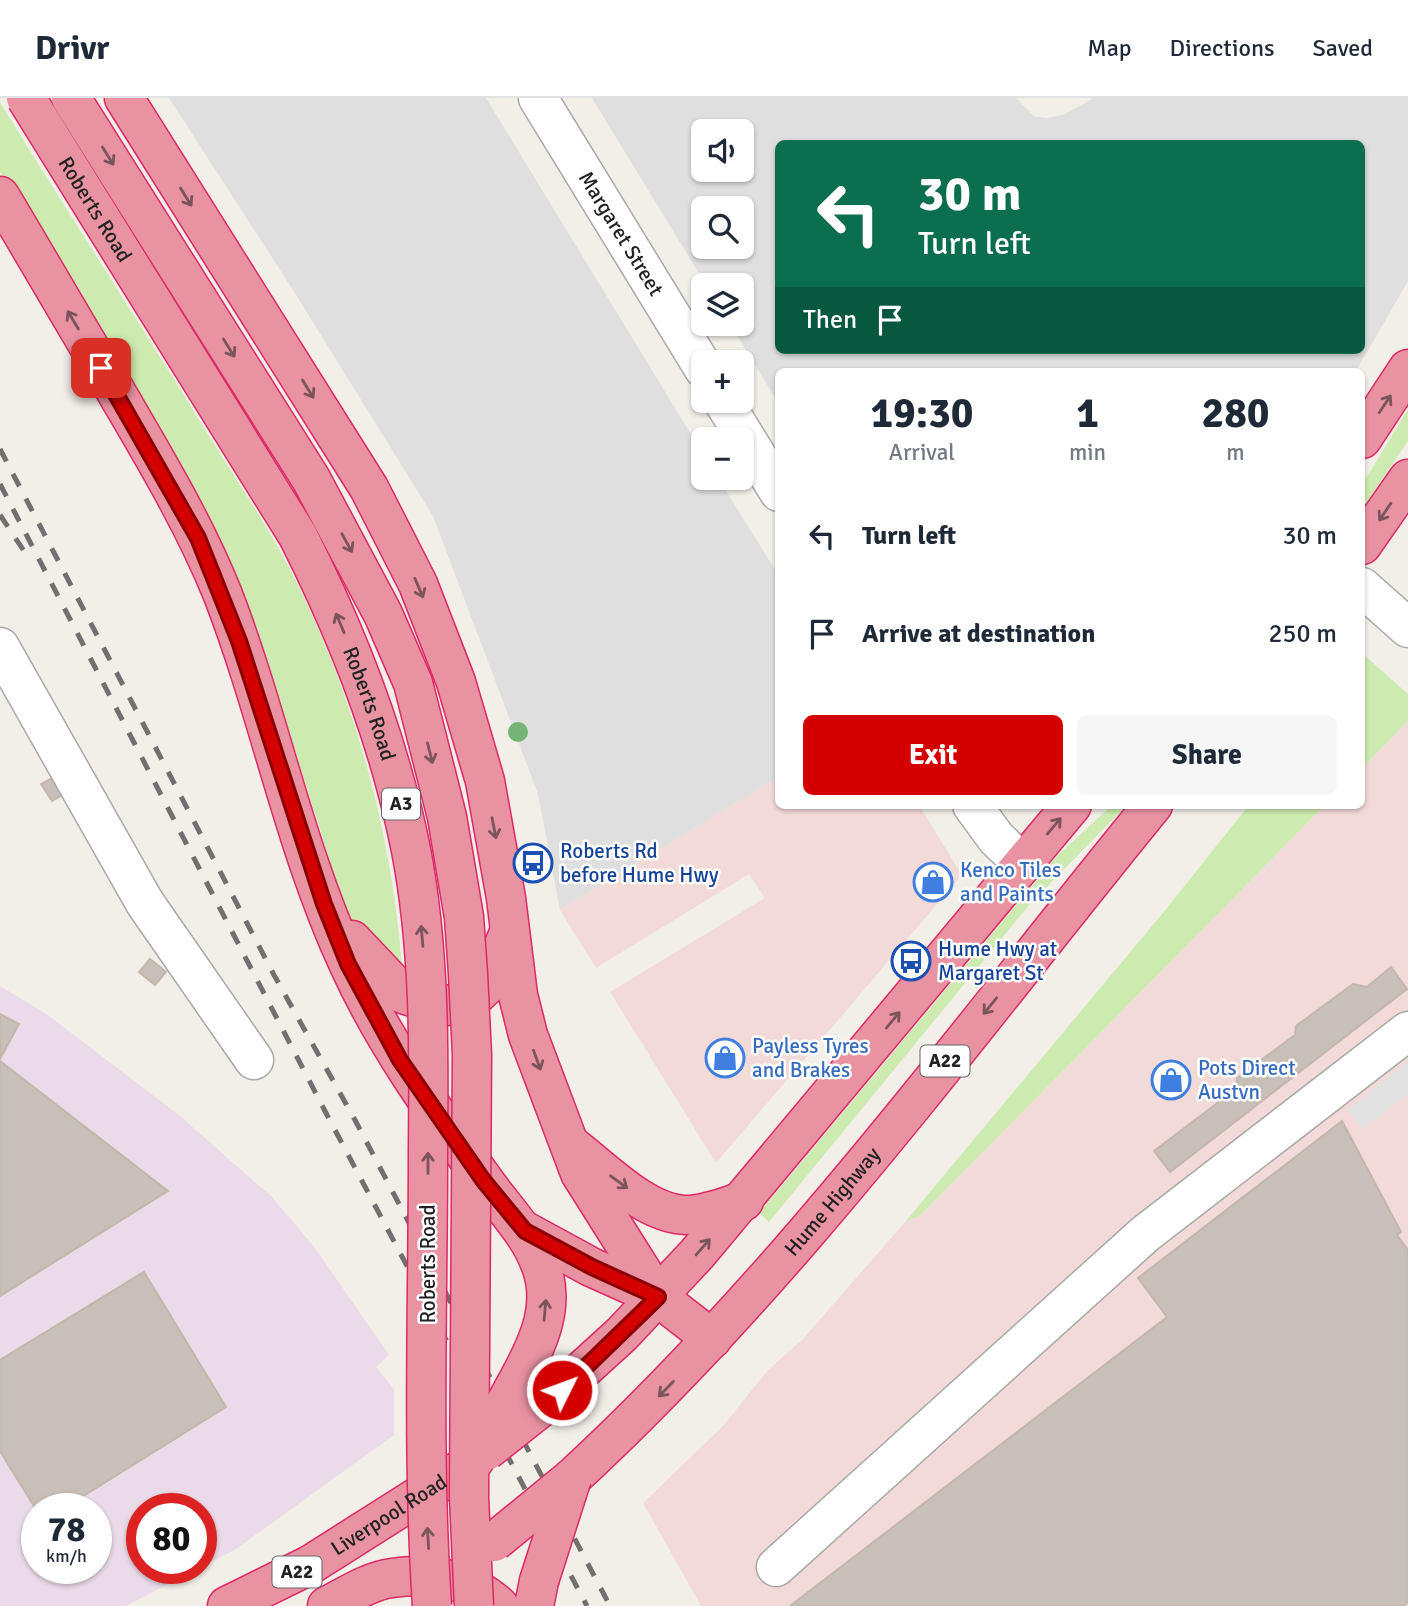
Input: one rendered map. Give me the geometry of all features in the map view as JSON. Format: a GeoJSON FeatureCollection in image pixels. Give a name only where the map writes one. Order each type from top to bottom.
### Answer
{"type":"FeatureCollection","features":[{"type":"Feature","properties":{"kind":"highway","name":"Roberts Road"},"geometry":{"type":"LineString","coordinates":[[26,98],[298,536],[337,613],[367,688],[397,786],[411,852],[425,979],[428,1126],[427,1528],[462,1572]]}},
{"type":"Feature","properties":{"kind":"highway","name":"Roberts Road"},"geometry":{"type":"LineString","coordinates":[[71,98],[311,479],[383,614],[413,684],[447,817],[464,917],[468,974],[472,1055],[469,1497],[474,1606]]}},
{"type":"Feature","properties":{"kind":"highway"},"geometry":{"type":"LineString","coordinates":[[124,98],[369,488],[418,584],[456,682],[485,782],[506,898],[508,935],[528,1035],[565,1140],[580,1173],[658,1297]]}},
{"type":"Feature","properties":{"kind":"highway"},"geometry":{"type":"LineString","coordinates":[[0,196],[198,538],[239,641],[324,904],[348,964],[400,1060],[483,1180],[525,1231],[542,1268],[547,1291],[542,1334],[474,1461]]}},
{"type":"Feature","properties":{"kind":"highway"},"geometry":{"type":"LineString","coordinates":[[1365,434],[1408,369]]}},
{"type":"Feature","properties":{"kind":"highway"},"geometry":{"type":"LineString","coordinates":[[1365,541],[1408,479]]}},
{"type":"Feature","properties":{"kind":"highway","name":"A22"},"geometry":{"type":"LineString","coordinates":[[474,1461],[544,1405],[658,1297],[744,1201],[1070,809]]}},
{"type":"Feature","properties":{"kind":"highway","name":"Hume Highway"},"geometry":{"type":"LineString","coordinates":[[462,1572],[635,1420],[712,1339],[788,1254],[1150,809]]}},
{"type":"Feature","properties":{"kind":"highway"},"geometry":{"type":"LineString","coordinates":[[324,904],[361,952],[403,994],[442,1007],[473,998],[487,985],[508,935]]}},
{"type":"Feature","properties":{"kind":"highway"},"geometry":{"type":"LineString","coordinates":[[565,1140],[641,1197],[666,1212],[702,1213],[744,1201]]}},
{"type":"Feature","properties":{"kind":"highway"},"geometry":{"type":"LineString","coordinates":[[525,1231],[592,1267],[658,1297],[712,1339]]}},
{"type":"Feature","properties":{"kind":"highway","name":"Liverpool Road"},"geometry":{"type":"LineString","coordinates":[[227,1606],[310,1565],[474,1461]]}},
{"type":"Feature","properties":{"kind":"highway"},"geometry":{"type":"LineString","coordinates":[[537,1593],[572,1478]]}},
{"type":"Feature","properties":{"kind":"highway"},"geometry":{"type":"LineString","coordinates":[[361,1597],[359,1560],[364,1532]]}},
{"type":"Feature","properties":{"kind":"highway"},"geometry":{"type":"LineString","coordinates":[[327,1606],[361,1597],[391,1578],[462,1572],[465,1583],[499,1606]]}},
{"type":"Feature","properties":{"kind":"highway","name":"A22"},"geometry":{"type":"LineString","coordinates":[[406,1606],[462,1572]]}},
{"type":"Feature","properties":{"kind":"street","name":"Margaret Street"},"geometry":{"type":"LineString","coordinates":[[538,98],[692,350]]}},
{"type":"Feature","properties":{"kind":"street"},"geometry":{"type":"LineString","coordinates":[[730,413],[775,486]]}},
{"type":"Feature","properties":{"kind":"street"},"geometry":{"type":"LineString","coordinates":[[1365,590],[1408,628]]}},
{"type":"Feature","properties":{"kind":"street"},"geometry":{"type":"LineString","coordinates":[[0,648],[145,903],[254,1060]]}},
{"type":"Feature","properties":{"kind":"street"},"geometry":{"type":"LineString","coordinates":[[975,809],[996,838],[1023,863]]}},
{"type":"Feature","properties":{"kind":"street"},"geometry":{"type":"LineString","coordinates":[[776,1567],[1145,1234],[1408,1031]]}},
{"type":"Feature","properties":{"kind":"shaded area"},"geometry":{"type":"Polygon","coordinates":[[[169,98],[486,98],[691,434],[691,490],[725,490],[775,570],[775,779],[560,910],[538,794],[433,516],[293,290],[169,98]]]}},
{"type":"Feature","properties":{"kind":"shaded area"},"geometry":{"type":"Polygon","coordinates":[[[592,98],[1016,98],[1034,116],[1046,118],[1063,115],[1094,98],[1408,98],[1408,281],[1358,368],[775,368],[775,397],[754,363],[754,350],[746,350],[737,336],[754,336],[754,273],[699,273],[592,98]]]}},
{"type":"Feature","properties":{"kind":"shaded area"},"geometry":{"type":"Polygon","coordinates":[[[1408,721],[1408,1606],[701,1606],[643,1503],[723,1426],[768,1370],[803,1339],[905,1222],[922,1214],[1321,809],[1365,809],[1365,765],[1408,721]]]}},
{"type":"Feature","properties":{"kind":"shaded area"},"geometry":{"type":"Polygon","coordinates":[[[775,779],[775,809],[921,809],[962,875],[716,1163],[610,992],[765,898],[749,874],[596,968],[560,910],[775,779]]]}},
{"type":"Feature","properties":{"kind":"shaded area"},"geometry":{"type":"Polygon","coordinates":[[[0,986],[48,1015],[180,1116],[272,1197],[315,1248],[389,1355],[376,1367],[394,1389],[394,1435],[236,1549],[217,1559],[217,1493],[126,1493],[126,1584],[168,1584],[126,1606],[0,1606],[0,986]]]}},
{"type":"Feature","properties":{"kind":"shaded area"},"geometry":{"type":"Polygon","coordinates":[[[1408,1062],[1408,1094],[1363,1129],[1348,1109],[1408,1062]]]}},
{"type":"Feature","properties":{"kind":"green space"},"geometry":{"type":"Polygon","coordinates":[[[0,102],[262,520],[307,604],[343,691],[371,780],[390,872],[402,966],[358,931],[341,903],[275,689],[252,620],[224,551],[0,172],[0,102]]]}},
{"type":"Feature","properties":{"kind":"green space"},"geometry":{"type":"Polygon","coordinates":[[[1408,409],[1408,441],[1365,505],[1365,480],[1408,409]]]}},
{"type":"Feature","properties":{"kind":"green space"},"geometry":{"type":"Polygon","coordinates":[[[1365,656],[1408,694],[1408,721],[1365,765],[1365,656]]]}},
{"type":"Feature","properties":{"kind":"green space"},"geometry":{"type":"Polygon","coordinates":[[[1108,809],[1123,809],[1030,904],[769,1222],[759,1213],[1057,856],[1108,809]]]}},
{"type":"Feature","properties":{"kind":"green space"},"geometry":{"type":"Polygon","coordinates":[[[1246,809],[1321,809],[922,1214],[905,1222],[1167,908],[1246,809]]]}},
{"type":"Feature","properties":{"kind":"building"},"geometry":{"type":"Polygon","coordinates":[[[56,776],[66,793],[52,801],[41,784],[56,776]]]}},
{"type":"Feature","properties":{"kind":"building"},"geometry":{"type":"Polygon","coordinates":[[[150,959],[166,972],[155,985],[139,972],[150,959]]]}},
{"type":"Feature","properties":{"kind":"building"},"geometry":{"type":"Polygon","coordinates":[[[1391,967],[1407,989],[1170,1172],[1154,1151],[1236,1089],[1237,1078],[1295,1035],[1296,1026],[1353,984],[1367,987],[1391,967]]]}},
{"type":"Feature","properties":{"kind":"building"},"geometry":{"type":"Polygon","coordinates":[[[0,1014],[19,1024],[0,1059],[0,1014]]]}},
{"type":"Feature","properties":{"kind":"building"},"geometry":{"type":"Polygon","coordinates":[[[0,1061],[168,1191],[0,1296],[0,1061]]]}},
{"type":"Feature","properties":{"kind":"building"},"geometry":{"type":"Polygon","coordinates":[[[1342,1121],[1401,1232],[1397,1235],[1408,1250],[1408,1602],[1403,1606],[790,1606],[1167,1317],[1138,1278],[1342,1121]]]}},
{"type":"Feature","properties":{"kind":"building"},"geometry":{"type":"Polygon","coordinates":[[[144,1272],[226,1407],[88,1493],[26,1493],[0,1451],[0,1360],[144,1272]]]}},
{"type":"Feature","properties":{"kind":"railway"},"geometry":{"type":"LineString","coordinates":[[0,449],[274,975],[355,1120],[610,1606]]}},
{"type":"Feature","properties":{"kind":"railway"},"geometry":{"type":"LineString","coordinates":[[0,484],[326,1113],[587,1606]]}},
{"type":"Feature","properties":{"kind":"railway"},"geometry":{"type":"LineString","coordinates":[[0,515],[26,554]]}},
{"type":"Feature","properties":{"kind":"place","name":"Roberts Rd before Hume Hwy"},"geometry":{"type":"Point","coordinates":[533,863]}},
{"type":"Feature","properties":{"kind":"place","name":"Kenco Tiles and Paints"},"geometry":{"type":"Point","coordinates":[933,882]}},
{"type":"Feature","properties":{"kind":"place","name":"Hume Hwy at Margaret St"},"geometry":{"type":"Point","coordinates":[911,961]}},
{"type":"Feature","properties":{"kind":"place","name":"Payless Tyres and Brakes"},"geometry":{"type":"Point","coordinates":[725,1058]}},
{"type":"Feature","properties":{"kind":"place","name":"Pots Direct Austvn"},"geometry":{"type":"Point","coordinates":[1171,1080]}},
{"type":"Feature","properties":{"kind":"route"},"geometry":{"type":"LineString","coordinates":[[101,368],[198,538],[239,641],[302,843],[324,904],[348,964],[400,1060],[483,1180],[525,1231],[592,1267],[658,1297],[562,1390]]}}]}
